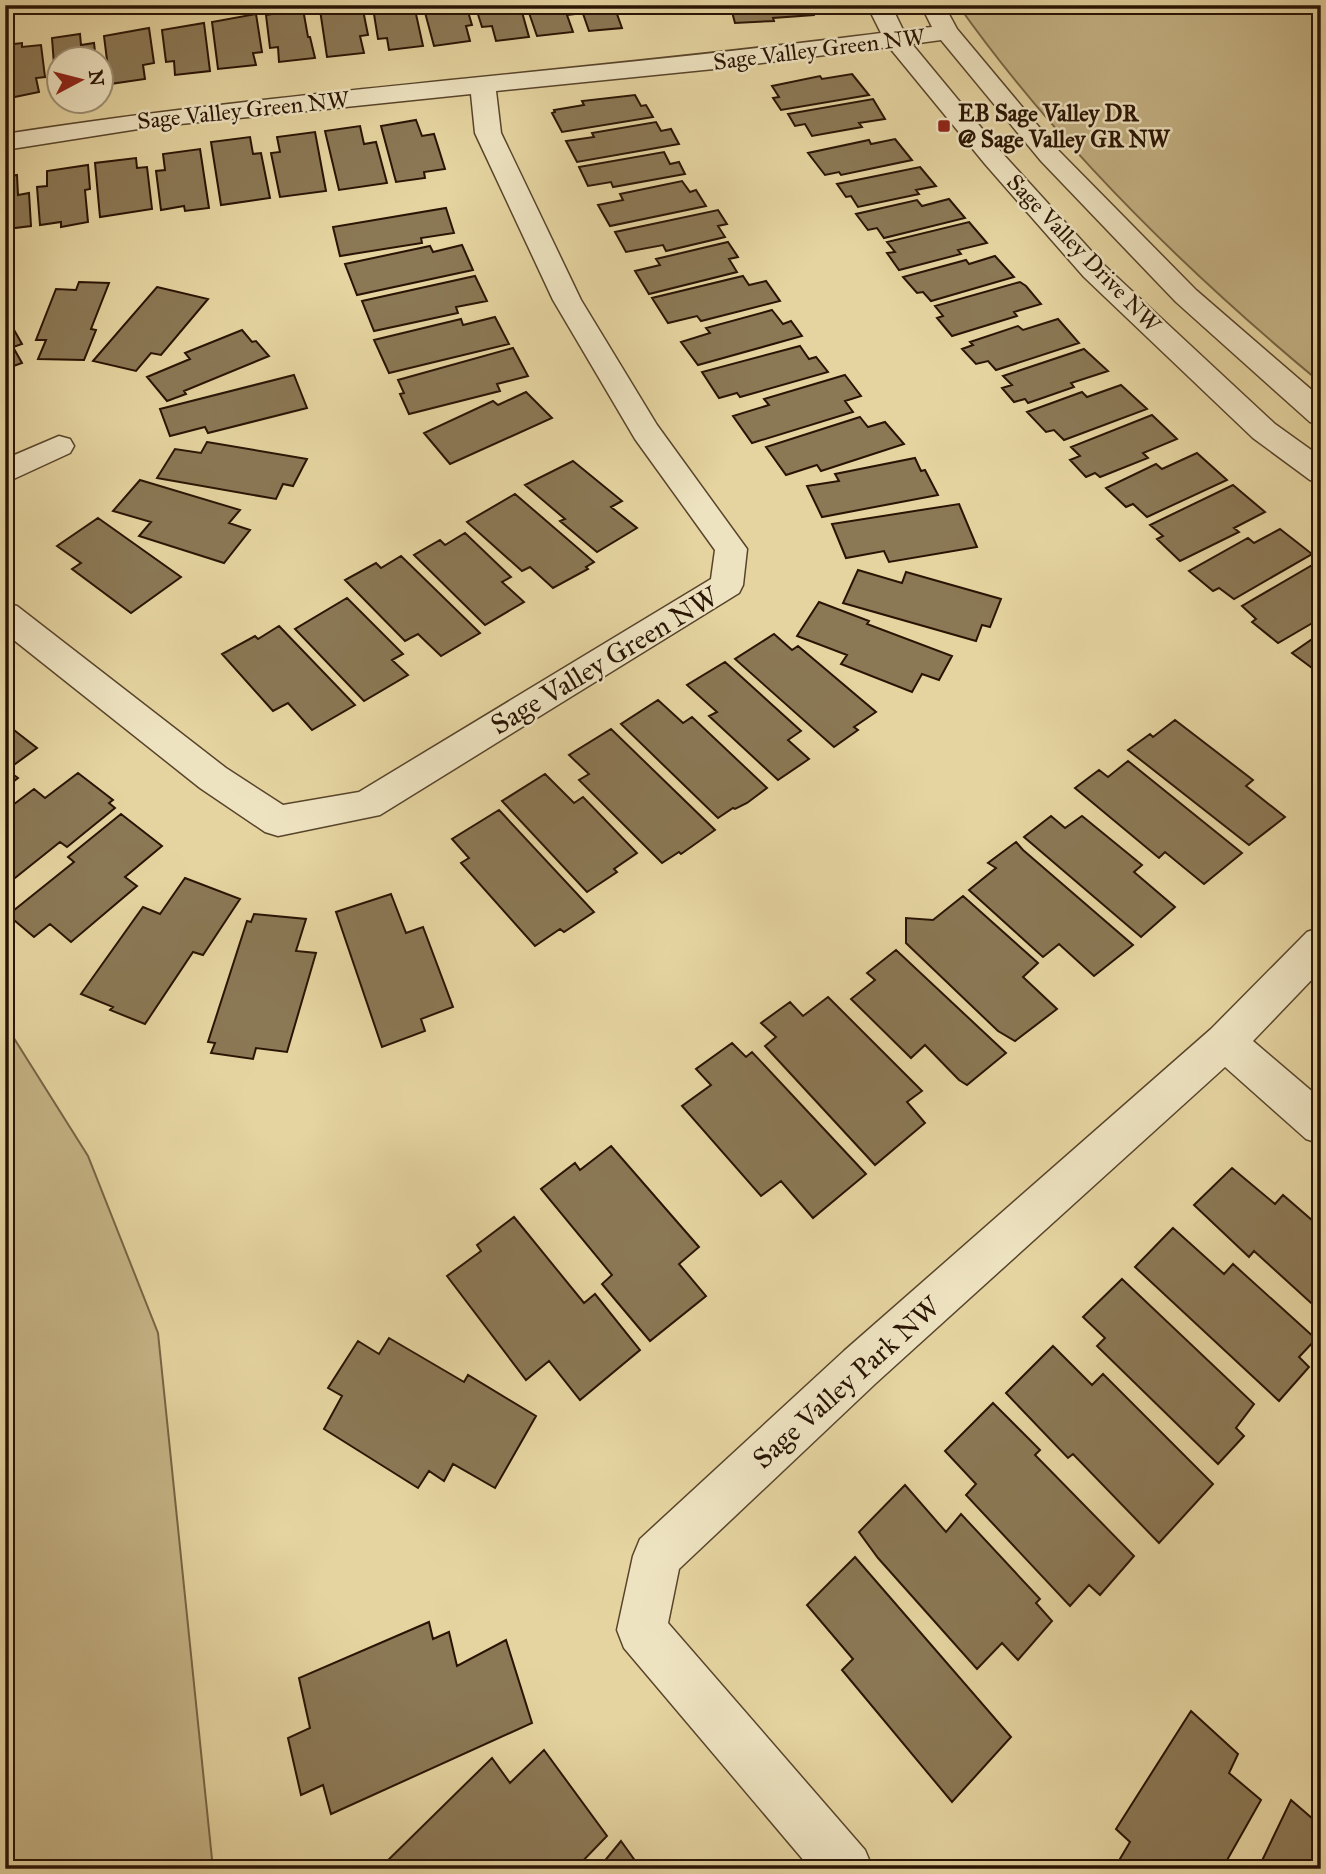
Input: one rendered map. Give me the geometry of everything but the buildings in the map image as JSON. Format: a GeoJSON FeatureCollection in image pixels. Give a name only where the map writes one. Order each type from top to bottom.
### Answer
{"type":"FeatureCollection","features":[{"type":"Feature","properties":{"kind":"street","name":"Sage Valley Drive NW"},"geometry":{"type":"LineString","coordinates":[[879,5],[896,40],[994,159],[1094,271],[1264,431],[1321,472]]}},
{"type":"Feature","properties":{"kind":"street","name":"Sage Valley Drive NW"},"geometry":{"type":"LineString","coordinates":[[932,5],[947,32],[1050,156],[1186,296],[1321,415]]}},
{"type":"Feature","properties":{"kind":"street","name":"Sage Valley Green NW"},"geometry":{"type":"LineString","coordinates":[[5,142],[151,119],[482,86],[947,32]]}},
{"type":"Feature","properties":{"kind":"street","name":"Sage Valley Green NW"},"geometry":{"type":"LineString","coordinates":[[5,615],[213,778],[278,821],[367,805],[727,585],[731,549],[646,432],[567,300],[488,133],[482,86]]}},
{"type":"Feature","properties":{"kind":"street"},"geometry":{"type":"LineString","coordinates":[[5,472],[59,446]]}},
{"type":"Feature","properties":{"kind":"street","name":"Sage Valley Park NW"},"geometry":{"type":"LineString","coordinates":[[846,1869],[642,1630],[657,1556],[860,1367],[1225,1042],[1321,944]]}},
{"type":"Feature","properties":{"kind":"street"},"geometry":{"type":"LineString","coordinates":[[1225,1042],[1321,1125]]}},
{"type":"Feature","properties":{"kind":"shaded area"},"geometry":{"type":"Polygon","coordinates":[[[958,5],[1321,5],[1321,383],[1222,297],[1127,206],[1038,108],[958,5]]]}},
{"type":"Feature","properties":{"kind":"shaded area"},"geometry":{"type":"Polygon","coordinates":[[[5,1024],[88,1156],[158,1333],[213,1869],[5,1869],[5,1024]]]}},
{"type":"Feature","properties":{"kind":"place","name":"EB Sage Valley DR @ Sage Valley GR NW"},"geometry":{"type":"Point","coordinates":[944,126]}}]}
